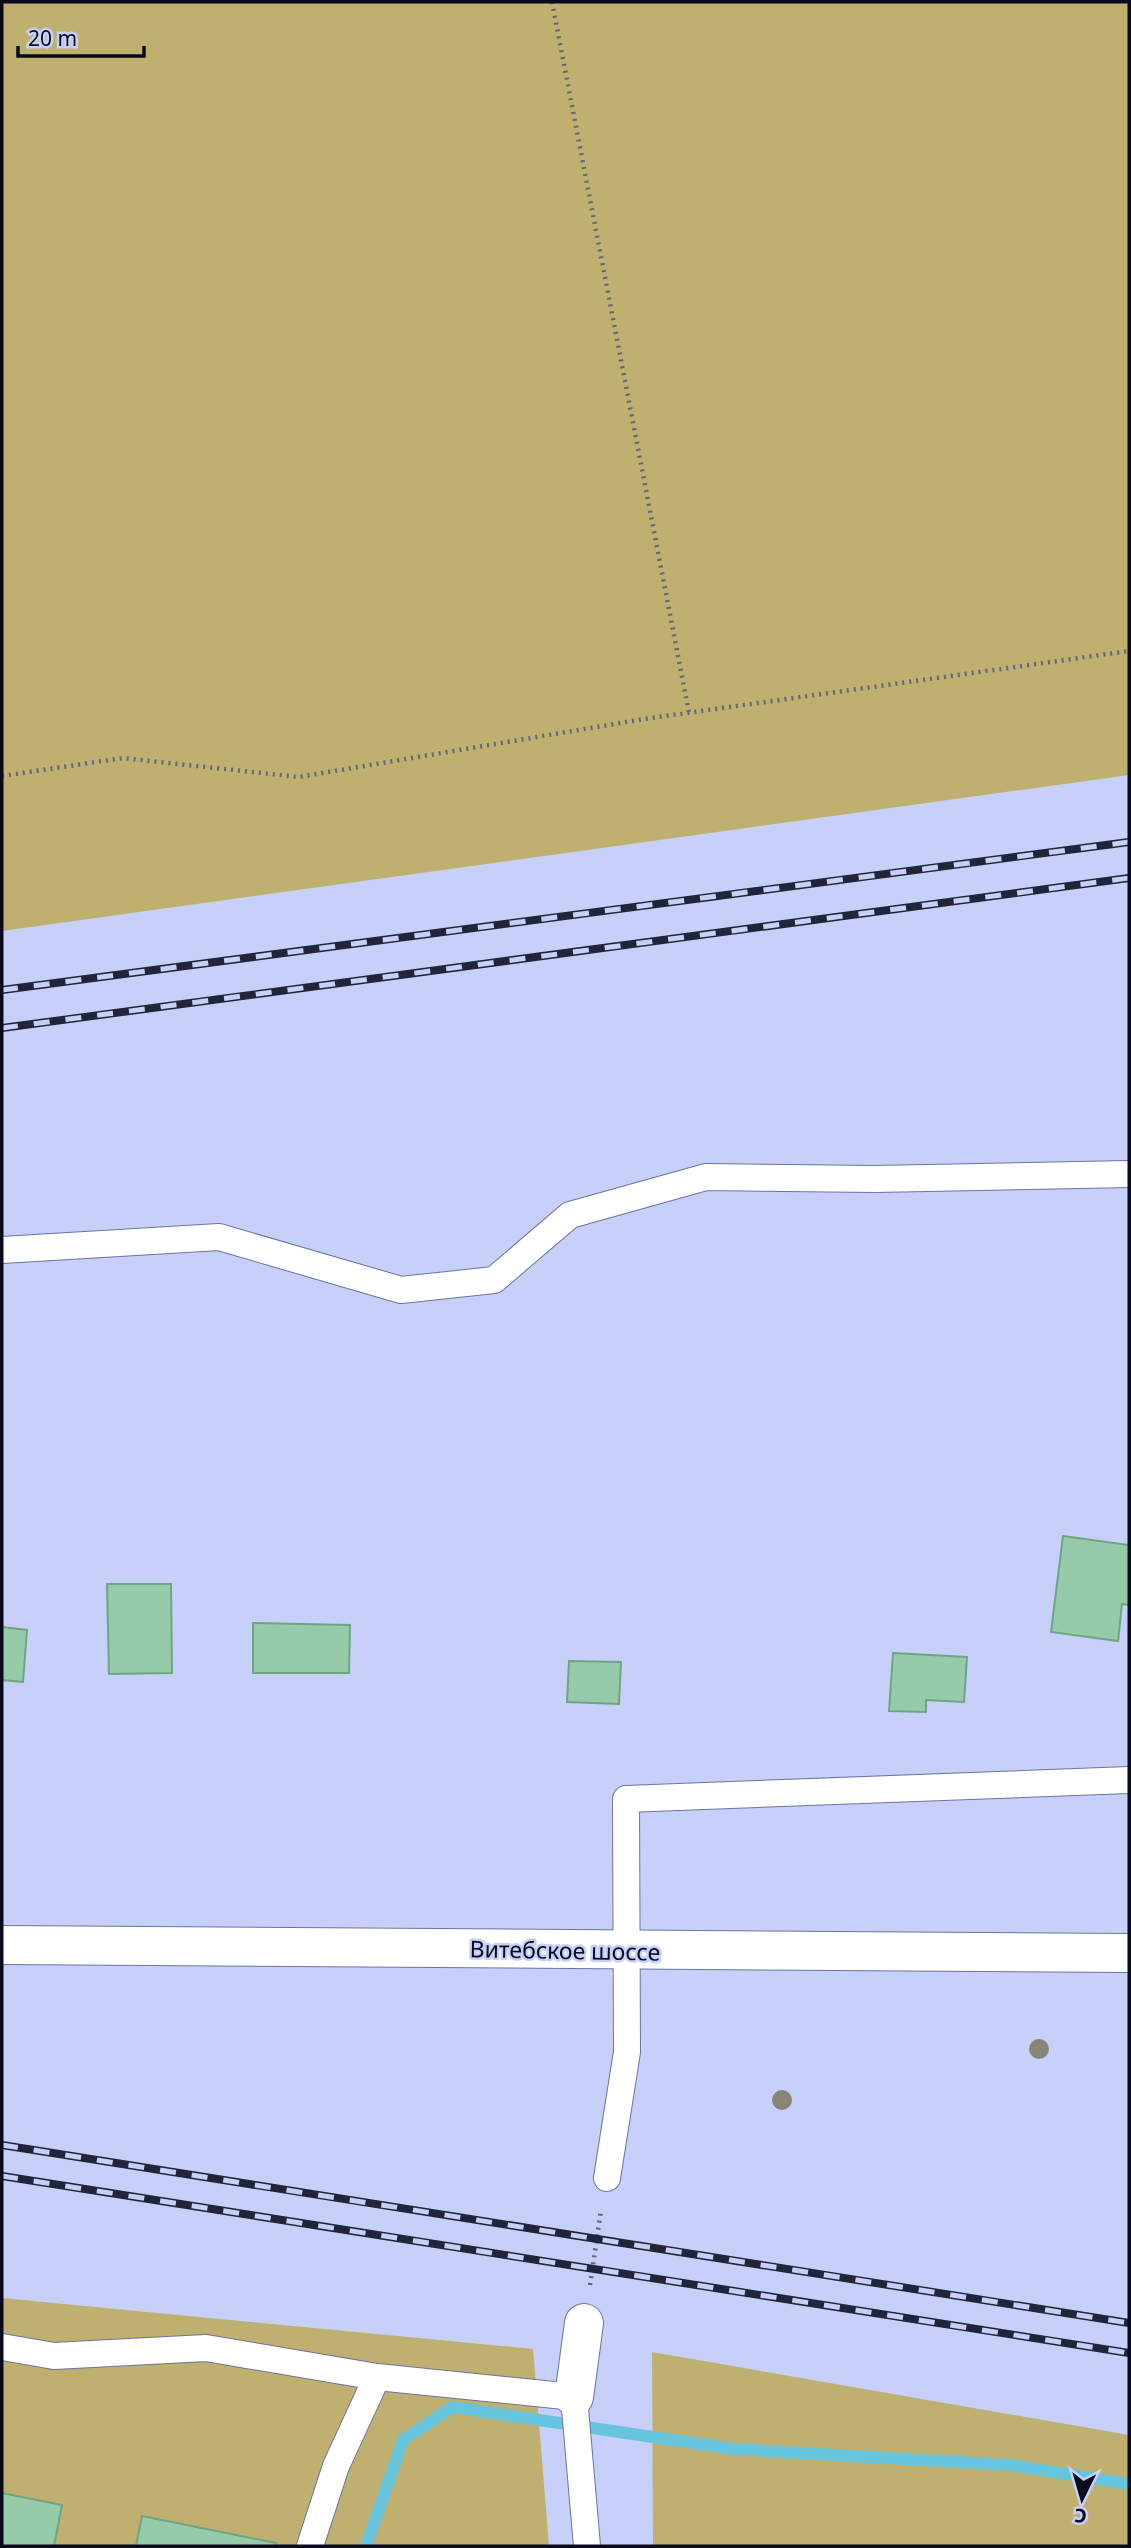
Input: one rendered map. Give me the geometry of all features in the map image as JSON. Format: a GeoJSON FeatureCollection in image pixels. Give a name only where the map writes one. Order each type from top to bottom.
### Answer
{"type":"FeatureCollection","features":[{"type":"Feature","properties":{"kind":"main road","name":"Витебское шоссе"},"geometry":{"type":"LineString","coordinates":[[2,1945],[1129,1953]]}},
{"type":"Feature","properties":{"kind":"main road"},"geometry":{"type":"LineString","coordinates":[[574,2397],[584,2323]]}},
{"type":"Feature","properties":{"kind":"lane"},"geometry":{"type":"LineString","coordinates":[[2,1250],[219,1237],[401,1290],[494,1280],[569,1215],[706,1177],[875,1179],[1129,1174]]}},
{"type":"Feature","properties":{"kind":"lane"},"geometry":{"type":"LineString","coordinates":[[607,2178],[627,2052],[626,1799],[1129,1780]]}},
{"type":"Feature","properties":{"kind":"lane"},"geometry":{"type":"LineString","coordinates":[[2,2347],[54,2356],[206,2348],[377,2377],[574,2397],[587,2546]]}},
{"type":"Feature","properties":{"kind":"lane"},"geometry":{"type":"LineString","coordinates":[[310,2546],[336,2466],[377,2377]]}},
{"type":"Feature","properties":{"kind":"path"},"geometry":{"type":"LineString","coordinates":[[552,2],[689,713]]}},
{"type":"Feature","properties":{"kind":"path"},"geometry":{"type":"LineString","coordinates":[[2,776],[123,758],[299,777],[689,713],[1129,651]]}},
{"type":"Feature","properties":{"kind":"path"},"geometry":{"type":"LineString","coordinates":[[584,2323],[607,2178]]}},
{"type":"Feature","properties":{"kind":"shaded area"},"geometry":{"type":"Polygon","coordinates":[[[2,2],[1129,2],[1129,775],[2,931],[2,2]]]}},
{"type":"Feature","properties":{"kind":"shaded area"},"geometry":{"type":"Polygon","coordinates":[[[2,2298],[533,2349],[549,2546],[2,2546],[2,2298]]]}},
{"type":"Feature","properties":{"kind":"shaded area"},"geometry":{"type":"Polygon","coordinates":[[[652,2352],[1129,2435],[1129,2546],[653,2546],[652,2352]]]}},
{"type":"Feature","properties":{"kind":"building"},"geometry":{"type":"Polygon","coordinates":[[[1063,1536],[1129,1545],[1129,1605],[1122,1604],[1118,1641],[1051,1632],[1063,1536]]]}},
{"type":"Feature","properties":{"kind":"building"},"geometry":{"type":"Polygon","coordinates":[[[107,1584],[171,1584],[172,1673],[109,1674],[107,1584]]]}},
{"type":"Feature","properties":{"kind":"building"},"geometry":{"type":"Polygon","coordinates":[[[253,1623],[350,1625],[349,1673],[253,1673],[253,1623]]]}},
{"type":"Feature","properties":{"kind":"building"},"geometry":{"type":"Polygon","coordinates":[[[2,1627],[27,1630],[23,1682],[2,1680],[2,1627]]]}},
{"type":"Feature","properties":{"kind":"building"},"geometry":{"type":"Polygon","coordinates":[[[893,1653],[967,1657],[964,1702],[926,1700],[926,1712],[889,1711],[893,1653]]]}},
{"type":"Feature","properties":{"kind":"building"},"geometry":{"type":"Polygon","coordinates":[[[569,1661],[621,1662],[619,1704],[567,1702],[569,1661]]]}},
{"type":"Feature","properties":{"kind":"building"},"geometry":{"type":"Polygon","coordinates":[[[2,2493],[62,2505],[54,2546],[2,2546],[2,2493]]]}},
{"type":"Feature","properties":{"kind":"building"},"geometry":{"type":"Polygon","coordinates":[[[142,2516],[276,2543],[276,2546],[136,2546],[142,2516]]]}},
{"type":"Feature","properties":{"kind":"waterway"},"geometry":{"type":"LineString","coordinates":[[366,2546],[403,2440],[452,2407],[733,2449],[1010,2465],[1129,2484]]}},
{"type":"Feature","properties":{"kind":"railway"},"geometry":{"type":"LineString","coordinates":[[2,990],[1129,842]]}},
{"type":"Feature","properties":{"kind":"railway"},"geometry":{"type":"LineString","coordinates":[[2,1028],[1129,878]]}},
{"type":"Feature","properties":{"kind":"railway"},"geometry":{"type":"LineString","coordinates":[[2,2145],[1129,2323]]}},
{"type":"Feature","properties":{"kind":"railway"},"geometry":{"type":"LineString","coordinates":[[2,2176],[1129,2353]]}}]}
